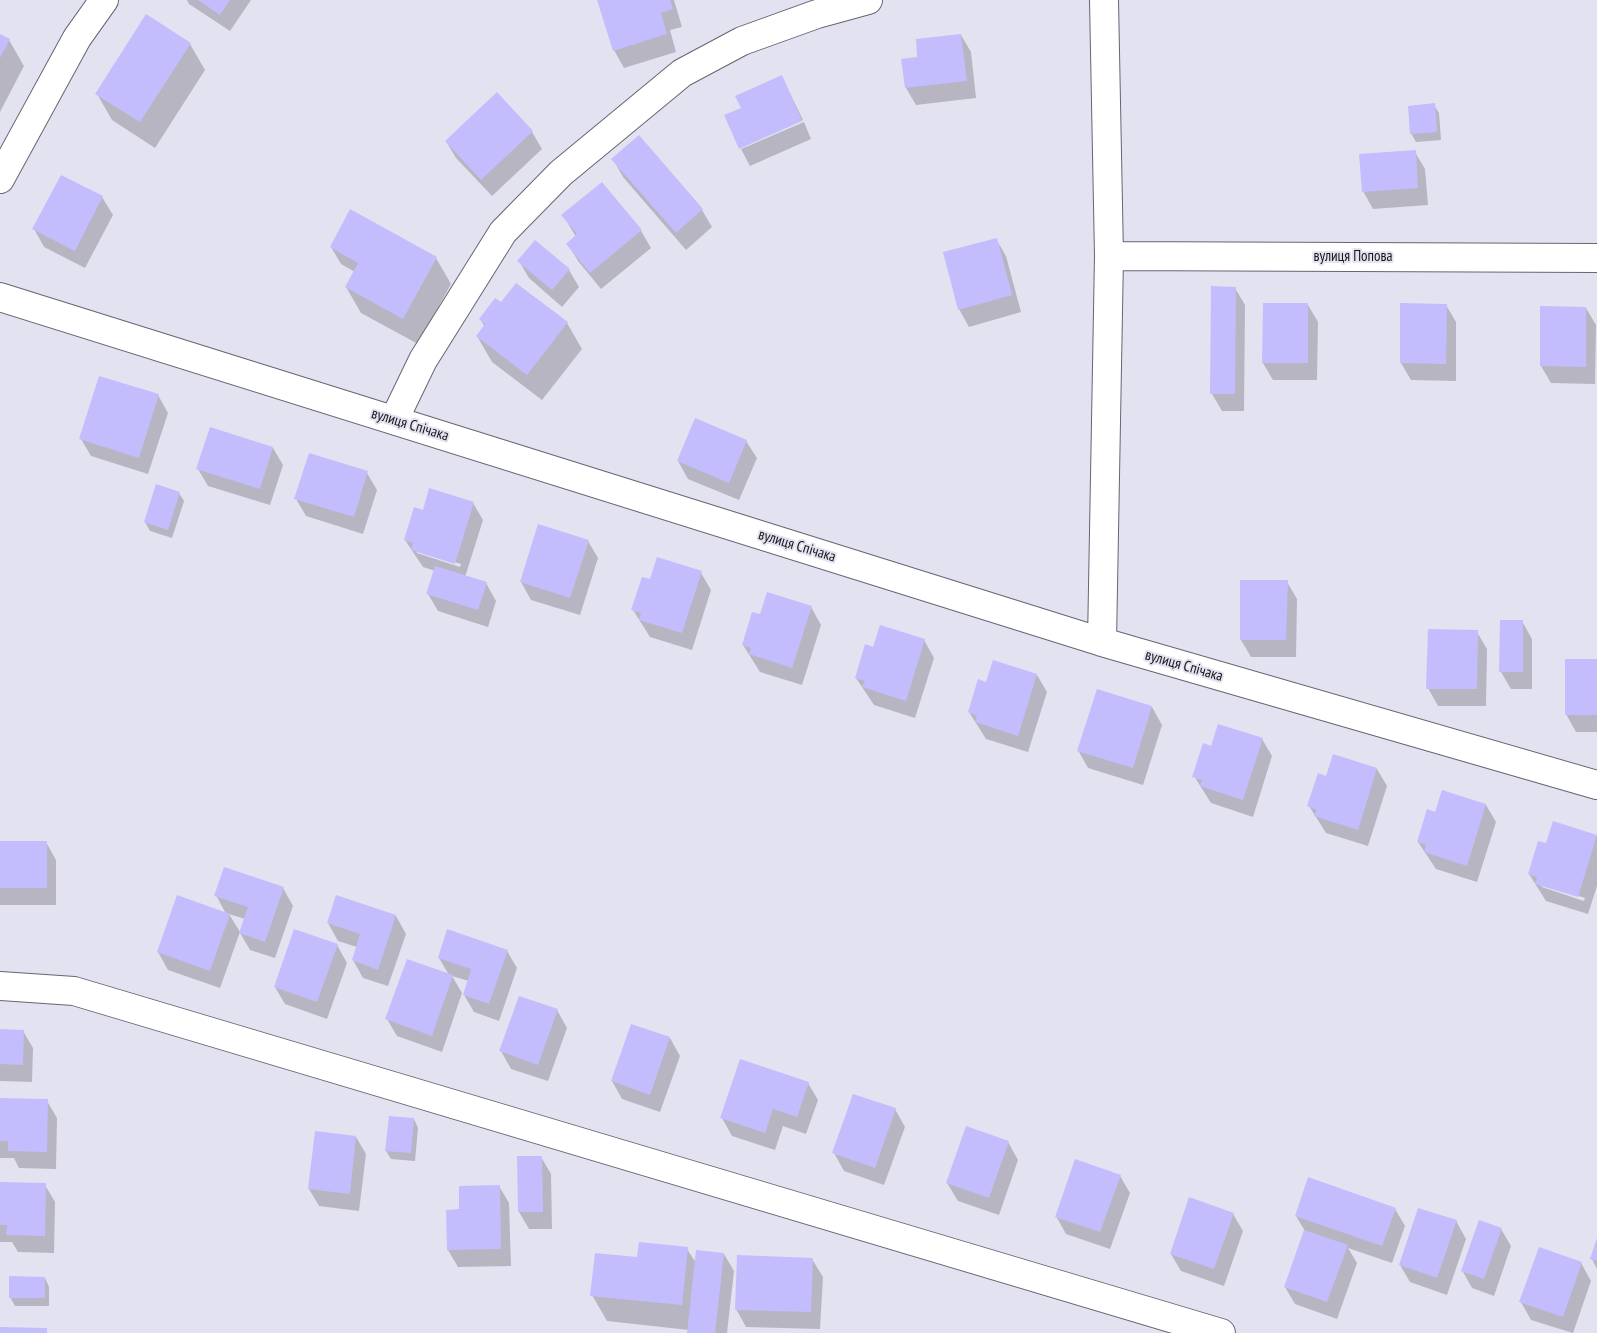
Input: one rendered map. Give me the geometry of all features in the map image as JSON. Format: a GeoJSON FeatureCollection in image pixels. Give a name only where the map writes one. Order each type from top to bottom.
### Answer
{"type":"FeatureCollection","features":[{"type":"Feature","properties":{"kind":"street"},"geometry":{"type":"LineString","coordinates":[[0,179],[77,38],[104,0]]}},
{"type":"Feature","properties":{"kind":"street"},"geometry":{"type":"LineString","coordinates":[[394,420],[423,360],[503,232],[561,173],[682,73],[742,42],[817,14],[868,0]]}},
{"type":"Feature","properties":{"kind":"street"},"geometry":{"type":"LineString","coordinates":[[1102,642],[1109,256],[1104,0]]}},
{"type":"Feature","properties":{"kind":"street","name":"вулиця Попова"},"geometry":{"type":"LineString","coordinates":[[1109,256],[1597,258]]}},
{"type":"Feature","properties":{"kind":"street","name":"вулиця Спічака"},"geometry":{"type":"LineString","coordinates":[[0,297],[1102,642],[1597,785]]}},
{"type":"Feature","properties":{"kind":"street"},"geometry":{"type":"LineString","coordinates":[[1564,775],[1597,776]]}},
{"type":"Feature","properties":{"kind":"street"},"geometry":{"type":"LineString","coordinates":[[0,986],[74,991],[1221,1333]]}},
{"type":"Feature","properties":{"kind":"building"},"geometry":{"type":"Polygon","coordinates":[[[198,0],[230,0],[220,15],[198,0]]]}},
{"type":"Feature","properties":{"kind":"building"},"geometry":{"type":"Polygon","coordinates":[[[597,0],[670,0],[673,9],[661,13],[667,34],[613,51],[597,0]]]}},
{"type":"Feature","properties":{"kind":"building"},"geometry":{"type":"Polygon","coordinates":[[[146,14],[191,43],[140,122],[95,94],[146,14]]]}},
{"type":"Feature","properties":{"kind":"building"},"geometry":{"type":"Polygon","coordinates":[[[0,34],[10,39],[0,58],[0,34]]]}},
{"type":"Feature","properties":{"kind":"building"},"geometry":{"type":"Polygon","coordinates":[[[961,34],[967,81],[905,88],[901,59],[917,57],[916,39],[961,34]]]}},
{"type":"Feature","properties":{"kind":"building"},"geometry":{"type":"Polygon","coordinates":[[[782,75],[802,121],[739,149],[724,115],[741,108],[735,96],[782,75]]]}},
{"type":"Feature","properties":{"kind":"building"},"geometry":{"type":"Polygon","coordinates":[[[497,92],[533,131],[481,180],[445,141],[497,92]]]}},
{"type":"Feature","properties":{"kind":"building"},"geometry":{"type":"Polygon","coordinates":[[[1435,103],[1437,132],[1410,134],[1408,106],[1435,103]]]}},
{"type":"Feature","properties":{"kind":"building"},"geometry":{"type":"Polygon","coordinates":[[[639,135],[703,209],[676,233],[611,159],[639,135]]]}},
{"type":"Feature","properties":{"kind":"building"},"geometry":{"type":"Polygon","coordinates":[[[1416,150],[1418,188],[1362,192],[1359,154],[1416,150]]]}},
{"type":"Feature","properties":{"kind":"building"},"geometry":{"type":"Polygon","coordinates":[[[61,175],[103,196],[75,251],[32,229],[61,175]]]}},
{"type":"Feature","properties":{"kind":"building"},"geometry":{"type":"Polygon","coordinates":[[[602,182],[642,230],[590,273],[566,244],[577,234],[561,215],[602,182]]]}},
{"type":"Feature","properties":{"kind":"building"},"geometry":{"type":"Polygon","coordinates":[[[350,209],[437,257],[403,319],[345,287],[358,263],[330,247],[350,209]]]}},
{"type":"Feature","properties":{"kind":"building"},"geometry":{"type":"Polygon","coordinates":[[[997,238],[1012,295],[958,310],[943,252],[997,238]]]}},
{"type":"Feature","properties":{"kind":"building"},"geometry":{"type":"Polygon","coordinates":[[[535,240],[570,269],[552,290],[517,261],[535,240]]]}},
{"type":"Feature","properties":{"kind":"building"},"geometry":{"type":"Polygon","coordinates":[[[516,283],[568,322],[527,375],[476,336],[485,324],[479,319],[495,298],[501,302],[516,283]]]}},
{"type":"Feature","properties":{"kind":"building"},"geometry":{"type":"Polygon","coordinates":[[[1211,286],[1236,287],[1235,394],[1210,394],[1211,286]]]}},
{"type":"Feature","properties":{"kind":"building"},"geometry":{"type":"Polygon","coordinates":[[[1263,303],[1308,303],[1308,363],[1262,363],[1263,303]]]}},
{"type":"Feature","properties":{"kind":"building"},"geometry":{"type":"Polygon","coordinates":[[[1400,303],[1447,304],[1446,364],[1400,363],[1400,303]]]}},
{"type":"Feature","properties":{"kind":"building"},"geometry":{"type":"Polygon","coordinates":[[[1540,306],[1586,307],[1586,367],[1540,366],[1540,306]]]}},
{"type":"Feature","properties":{"kind":"building"},"geometry":{"type":"Polygon","coordinates":[[[99,376],[159,394],[139,458],[79,439],[99,376]]]}},
{"type":"Feature","properties":{"kind":"building"},"geometry":{"type":"Polygon","coordinates":[[[695,418],[747,440],[729,483],[677,461],[695,418]]]}},
{"type":"Feature","properties":{"kind":"building"},"geometry":{"type":"Polygon","coordinates":[[[210,427],[273,447],[260,489],[196,469],[210,427]]]}},
{"type":"Feature","properties":{"kind":"building"},"geometry":{"type":"Polygon","coordinates":[[[309,453],[368,471],[354,517],[294,499],[309,453]]]}},
{"type":"Feature","properties":{"kind":"building"},"geometry":{"type":"Polygon","coordinates":[[[156,484],[180,492],[168,530],[144,522],[156,484]]]}},
{"type":"Feature","properties":{"kind":"building"},"geometry":{"type":"Polygon","coordinates":[[[429,488],[474,502],[455,564],[411,550],[413,543],[404,540],[414,507],[423,510],[429,488]]]}},
{"type":"Feature","properties":{"kind":"building"},"geometry":{"type":"Polygon","coordinates":[[[538,524],[589,540],[570,598],[520,582],[538,524]]]}},
{"type":"Feature","properties":{"kind":"building"},"geometry":{"type":"Polygon","coordinates":[[[657,557],[702,571],[682,633],[639,620],[641,613],[631,610],[642,577],[650,579],[657,557]]]}},
{"type":"Feature","properties":{"kind":"building"},"geometry":{"type":"Polygon","coordinates":[[[435,566],[487,582],[478,610],[426,594],[435,566]]]}},
{"type":"Feature","properties":{"kind":"building"},"geometry":{"type":"Polygon","coordinates":[[[1240,580],[1288,580],[1286,640],[1240,640],[1240,580]]]}},
{"type":"Feature","properties":{"kind":"building"},"geometry":{"type":"Polygon","coordinates":[[[767,592],[812,606],[792,668],[749,654],[751,648],[742,645],[752,612],[760,614],[767,592]]]}},
{"type":"Feature","properties":{"kind":"building"},"geometry":{"type":"Polygon","coordinates":[[[1500,620],[1523,620],[1523,672],[1499,672],[1500,620]]]}},
{"type":"Feature","properties":{"kind":"building"},"geometry":{"type":"Polygon","coordinates":[[[880,625],[925,639],[906,701],[862,687],[865,681],[855,678],[865,644],[873,647],[880,625]]]}},
{"type":"Feature","properties":{"kind":"building"},"geometry":{"type":"Polygon","coordinates":[[[1428,629],[1478,630],[1477,689],[1426,689],[1428,629]]]}},
{"type":"Feature","properties":{"kind":"building"},"geometry":{"type":"Polygon","coordinates":[[[1565,659],[1597,659],[1597,715],[1565,715],[1565,659]]]}},
{"type":"Feature","properties":{"kind":"building"},"geometry":{"type":"Polygon","coordinates":[[[993,660],[1037,674],[1018,736],[975,722],[977,716],[968,712],[978,679],[986,682],[993,660]]]}},
{"type":"Feature","properties":{"kind":"building"},"geometry":{"type":"Polygon","coordinates":[[[1097,689],[1152,706],[1133,768],[1077,751],[1097,689]]]}},
{"type":"Feature","properties":{"kind":"building"},"geometry":{"type":"Polygon","coordinates":[[[1218,724],[1263,738],[1243,800],[1200,786],[1202,780],[1192,777],[1203,743],[1211,746],[1218,724]]]}},
{"type":"Feature","properties":{"kind":"building"},"geometry":{"type":"Polygon","coordinates":[[[1333,754],[1377,768],[1358,830],[1314,816],[1317,810],[1307,806],[1318,773],[1326,776],[1333,754]]]}},
{"type":"Feature","properties":{"kind":"building"},"geometry":{"type":"Polygon","coordinates":[[[1442,790],[1486,804],[1467,866],[1424,852],[1426,845],[1417,842],[1427,809],[1435,812],[1442,790]]]}},
{"type":"Feature","properties":{"kind":"building"},"geometry":{"type":"Polygon","coordinates":[[[1553,821],[1597,835],[1578,897],[1535,884],[1537,877],[1528,874],[1538,841],[1546,843],[1553,821]]]}},
{"type":"Feature","properties":{"kind":"building"},"geometry":{"type":"Polygon","coordinates":[[[0,841],[47,841],[47,888],[0,888],[0,841]]]}},
{"type":"Feature","properties":{"kind":"building"},"geometry":{"type":"Polygon","coordinates":[[[224,867],[284,887],[265,942],[239,933],[248,907],[214,896],[224,867]]]}},
{"type":"Feature","properties":{"kind":"building"},"geometry":{"type":"Polygon","coordinates":[[[177,895],[230,914],[210,971],[157,952],[177,895]]]}},
{"type":"Feature","properties":{"kind":"building"},"geometry":{"type":"Polygon","coordinates":[[[336,895],[396,915],[378,970],[352,960],[360,934],[327,923],[336,895]]]}},
{"type":"Feature","properties":{"kind":"building"},"geometry":{"type":"Polygon","coordinates":[[[294,929],[338,944],[317,1002],[274,987],[294,929]]]}},
{"type":"Feature","properties":{"kind":"building"},"geometry":{"type":"Polygon","coordinates":[[[447,929],[508,950],[489,1004],[463,995],[471,969],[438,958],[447,929]]]}},
{"type":"Feature","properties":{"kind":"building"},"geometry":{"type":"Polygon","coordinates":[[[407,959],[453,975],[432,1036],[385,1019],[407,959]]]}},
{"type":"Feature","properties":{"kind":"building"},"geometry":{"type":"Polygon","coordinates":[[[519,996],[558,1009],[538,1065],[499,1051],[519,996]]]}},
{"type":"Feature","properties":{"kind":"building"},"geometry":{"type":"Polygon","coordinates":[[[631,1024],[670,1037],[650,1095],[611,1081],[631,1024]]]}},
{"type":"Feature","properties":{"kind":"building"},"geometry":{"type":"Polygon","coordinates":[[[0,1029],[24,1030],[23,1065],[0,1064],[0,1029]]]}},
{"type":"Feature","properties":{"kind":"building"},"geometry":{"type":"Polygon","coordinates":[[[740,1059],[809,1082],[797,1117],[773,1109],[765,1133],[720,1118],[740,1059]]]}},
{"type":"Feature","properties":{"kind":"building"},"geometry":{"type":"Polygon","coordinates":[[[853,1094],[896,1108],[875,1168],[832,1153],[853,1094]]]}},
{"type":"Feature","properties":{"kind":"building"},"geometry":{"type":"Polygon","coordinates":[[[0,1098],[48,1099],[47,1152],[8,1151],[8,1141],[0,1141],[0,1098]]]}},
{"type":"Feature","properties":{"kind":"building"},"geometry":{"type":"Polygon","coordinates":[[[389,1116],[414,1118],[411,1153],[385,1151],[389,1116]]]}},
{"type":"Feature","properties":{"kind":"building"},"geometry":{"type":"Polygon","coordinates":[[[966,1126],[1009,1141],[989,1198],[946,1183],[966,1126]]]}},
{"type":"Feature","properties":{"kind":"building"},"geometry":{"type":"Polygon","coordinates":[[[315,1131],[356,1136],[350,1194],[308,1189],[315,1131]]]}},
{"type":"Feature","properties":{"kind":"building"},"geometry":{"type":"Polygon","coordinates":[[[517,1156],[542,1156],[543,1212],[518,1212],[517,1156]]]}},
{"type":"Feature","properties":{"kind":"building"},"geometry":{"type":"Polygon","coordinates":[[[1075,1159],[1121,1175],[1100,1232],[1055,1217],[1075,1159]]]}},
{"type":"Feature","properties":{"kind":"building"},"geometry":{"type":"Polygon","coordinates":[[[1308,1177],[1396,1208],[1382,1246],[1295,1216],[1308,1177]]]}},
{"type":"Feature","properties":{"kind":"building"},"geometry":{"type":"Polygon","coordinates":[[[0,1182],[46,1183],[45,1236],[6,1235],[7,1225],[0,1225],[0,1182]]]}},
{"type":"Feature","properties":{"kind":"building"},"geometry":{"type":"Polygon","coordinates":[[[500,1185],[501,1249],[447,1250],[446,1210],[459,1209],[459,1186],[500,1185]]]}},
{"type":"Feature","properties":{"kind":"building"},"geometry":{"type":"Polygon","coordinates":[[[1189,1197],[1234,1213],[1214,1269],[1170,1254],[1189,1197]]]}},
{"type":"Feature","properties":{"kind":"building"},"geometry":{"type":"Polygon","coordinates":[[[1418,1208],[1457,1220],[1437,1278],[1399,1265],[1418,1208]]]}},
{"type":"Feature","properties":{"kind":"building"},"geometry":{"type":"Polygon","coordinates":[[[1479,1220],[1502,1228],[1484,1279],[1461,1271],[1479,1220]]]}},
{"type":"Feature","properties":{"kind":"building"},"geometry":{"type":"Polygon","coordinates":[[[1304,1230],[1348,1245],[1327,1302],[1284,1287],[1304,1230]]]}},
{"type":"Feature","properties":{"kind":"building"},"geometry":{"type":"Polygon","coordinates":[[[1597,1238],[1597,1261],[1590,1259],[1597,1238]]]}},
{"type":"Feature","properties":{"kind":"building"},"geometry":{"type":"Polygon","coordinates":[[[639,1242],[688,1247],[682,1305],[590,1296],[595,1253],[637,1257],[639,1242]]]}},
{"type":"Feature","properties":{"kind":"building"},"geometry":{"type":"Polygon","coordinates":[[[1539,1247],[1582,1262],[1563,1317],[1519,1302],[1539,1247]]]}},
{"type":"Feature","properties":{"kind":"building"},"geometry":{"type":"Polygon","coordinates":[[[696,1250],[724,1253],[715,1333],[687,1333],[696,1250]]]}},
{"type":"Feature","properties":{"kind":"building"},"geometry":{"type":"Polygon","coordinates":[[[737,1255],[813,1258],[811,1312],[735,1310],[737,1255]]]}},
{"type":"Feature","properties":{"kind":"building"},"geometry":{"type":"Polygon","coordinates":[[[9,1276],[45,1277],[45,1298],[9,1298],[9,1276]]]}},
{"type":"Feature","properties":{"kind":"building"},"geometry":{"type":"Polygon","coordinates":[[[0,1327],[47,1328],[47,1333],[0,1333],[0,1327]]]}}]}
